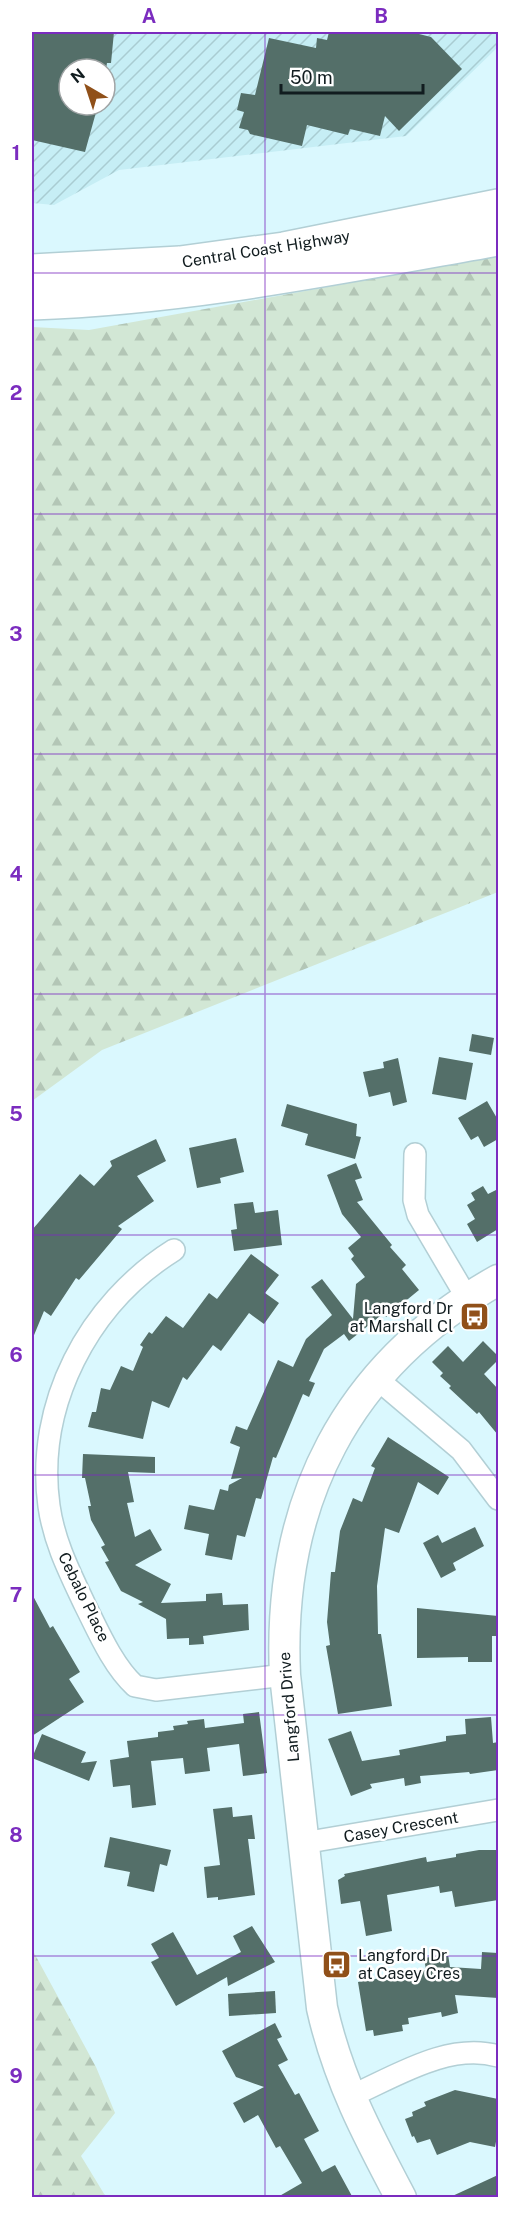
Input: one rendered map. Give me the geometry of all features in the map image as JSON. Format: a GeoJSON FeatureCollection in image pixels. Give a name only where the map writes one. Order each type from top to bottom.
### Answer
{"type":"FeatureCollection","features":[{"type":"Feature","properties":{"kind":"highway"},"geometry":{"type":"LineString","coordinates":[[330,240],[373,218],[463,200],[498,189]]}},
{"type":"Feature","properties":{"kind":"highway","name":"Central Coast Highway"},"geometry":{"type":"LineString","coordinates":[[32,271],[180,263],[330,240],[498,206]]}},
{"type":"Feature","properties":{"kind":"highway","name":"Central Coast Highway"},"geometry":{"type":"LineString","coordinates":[[32,303],[107,300],[184,291],[498,239]]}},
{"type":"Feature","properties":{"kind":"street"},"geometry":{"type":"LineString","coordinates":[[415,1154],[414,1200],[418,1215],[467,1298]]}},
{"type":"Feature","properties":{"kind":"street","name":"Cebalo Place"},"geometry":{"type":"LineString","coordinates":[[174,1250],[145,1268],[93,1327],[69,1368],[55,1407],[47,1447],[49,1508],[61,1554],[119,1666],[135,1686],[156,1690],[285,1675]]}},
{"type":"Feature","properties":{"kind":"street","name":"Langford Drive"},"geometry":{"type":"LineString","coordinates":[[401,2198],[349,2097],[334,2055],[322,2008],[285,1675],[283,1630],[285,1597],[301,1517],[331,1444],[376,1378],[409,1344],[467,1298],[498,1280]]}},
{"type":"Feature","properties":{"kind":"street"},"geometry":{"type":"LineString","coordinates":[[376,1378],[461,1450],[498,1499]]}},
{"type":"Feature","properties":{"kind":"street","name":"Casey Crescent"},"geometry":{"type":"LineString","coordinates":[[303,1844],[498,1810]]}},
{"type":"Feature","properties":{"kind":"street"},"geometry":{"type":"LineString","coordinates":[[349,2097],[442,2057],[468,2052],[498,2056]]}},
{"type":"Feature","properties":{"kind":"shaded area"},"geometry":{"type":"Polygon","coordinates":[[[32,32],[498,32],[498,47],[406,136],[119,170],[54,205],[32,203],[32,32]]]}},
{"type":"Feature","properties":{"kind":"green space"},"geometry":{"type":"Polygon","coordinates":[[[498,256],[498,892],[102,1050],[32,1101],[32,327],[89,330],[498,256]]]}},
{"type":"Feature","properties":{"kind":"green space"},"geometry":{"type":"Polygon","coordinates":[[[32,1949],[96,2067],[115,2113],[81,2156],[106,2197],[32,2197],[32,1949]]]}},
{"type":"Feature","properties":{"kind":"building"},"geometry":{"type":"Polygon","coordinates":[[[33,32],[114,32],[112,57],[57,57],[57,117],[95,117],[85,152],[32,140],[33,32]]]}},
{"type":"Feature","properties":{"kind":"building"},"geometry":{"type":"Polygon","coordinates":[[[329,32],[411,32],[431,37],[462,69],[399,131],[385,116],[380,136],[350,129],[348,135],[307,125],[302,146],[250,134],[248,130],[239,128],[244,112],[237,110],[241,93],[255,95],[269,38],[316,48],[317,38],[327,40],[329,32]]]}},
{"type":"Feature","properties":{"kind":"building"},"geometry":{"type":"Polygon","coordinates":[[[472,1034],[494,1038],[491,1055],[469,1051],[472,1034]]]}},
{"type":"Feature","properties":{"kind":"building"},"geometry":{"type":"Polygon","coordinates":[[[439,1057],[473,1063],[466,1100],[432,1094],[439,1057]]]}},
{"type":"Feature","properties":{"kind":"building"},"geometry":{"type":"Polygon","coordinates":[[[398,1058],[407,1102],[393,1106],[390,1092],[369,1097],[363,1072],[384,1068],[383,1062],[398,1058]]]}},
{"type":"Feature","properties":{"kind":"building"},"geometry":{"type":"Polygon","coordinates":[[[487,1101],[498,1120],[498,1139],[484,1147],[478,1136],[471,1140],[458,1118],[487,1101]]]}},
{"type":"Feature","properties":{"kind":"building"},"geometry":{"type":"Polygon","coordinates":[[[287,1104],[357,1124],[356,1136],[361,1137],[355,1159],[305,1145],[308,1134],[281,1126],[287,1104]]]}},
{"type":"Feature","properties":{"kind":"building"},"geometry":{"type":"Polygon","coordinates":[[[236,1138],[244,1172],[220,1178],[221,1183],[197,1188],[189,1148],[236,1138]]]}},
{"type":"Feature","properties":{"kind":"building"},"geometry":{"type":"Polygon","coordinates":[[[156,1139],[166,1161],[137,1176],[154,1201],[118,1226],[122,1229],[79,1280],[76,1278],[51,1316],[44,1311],[32,1340],[32,1230],[80,1174],[94,1186],[112,1166],[110,1161],[156,1139]]]}},
{"type":"Feature","properties":{"kind":"building"},"geometry":{"type":"Polygon","coordinates":[[[356,1163],[362,1178],[355,1180],[363,1200],[357,1202],[392,1245],[390,1247],[406,1265],[402,1269],[419,1290],[386,1317],[384,1313],[349,1341],[344,1334],[324,1349],[309,1381],[315,1383],[309,1397],[303,1394],[276,1458],[273,1457],[261,1499],[256,1498],[245,1537],[237,1535],[232,1560],[205,1555],[209,1534],[184,1529],[189,1505],[214,1510],[220,1489],[228,1491],[229,1485],[242,1478],[231,1479],[240,1447],[230,1443],[236,1426],[247,1430],[278,1360],[293,1367],[306,1339],[332,1315],[311,1287],[322,1279],[353,1319],[356,1284],[365,1277],[351,1259],[354,1256],[348,1248],[361,1237],[342,1214],[327,1175],[356,1163]]]}},
{"type":"Feature","properties":{"kind":"building"},"geometry":{"type":"Polygon","coordinates":[[[483,1186],[488,1194],[498,1189],[498,1229],[477,1242],[467,1224],[475,1219],[467,1205],[475,1200],[471,1193],[483,1186]]]}},
{"type":"Feature","properties":{"kind":"building"},"geometry":{"type":"Polygon","coordinates":[[[253,1202],[255,1213],[278,1210],[282,1245],[234,1251],[231,1230],[237,1229],[234,1204],[253,1202]]]}},
{"type":"Feature","properties":{"kind":"building"},"geometry":{"type":"Polygon","coordinates":[[[251,1254],[279,1275],[265,1293],[279,1303],[264,1324],[249,1313],[221,1351],[213,1345],[187,1380],[183,1377],[169,1408],[152,1401],[143,1439],[88,1427],[92,1412],[96,1412],[101,1388],[110,1390],[121,1366],[133,1371],[143,1347],[140,1345],[149,1332],[152,1334],[166,1316],[183,1328],[209,1293],[217,1299],[251,1254]]]}},
{"type":"Feature","properties":{"kind":"building"},"geometry":{"type":"Polygon","coordinates":[[[483,1341],[498,1356],[498,1360],[484,1374],[498,1389],[498,1435],[479,1412],[477,1414],[449,1388],[451,1386],[440,1376],[443,1373],[432,1362],[448,1346],[463,1362],[483,1341]]]}},
{"type":"Feature","properties":{"kind":"building"},"geometry":{"type":"Polygon","coordinates":[[[388,1437],[449,1477],[438,1495],[418,1482],[399,1533],[385,1528],[377,1586],[378,1634],[381,1634],[392,1706],[338,1714],[326,1646],[330,1645],[327,1622],[331,1572],[335,1572],[340,1531],[353,1498],[362,1502],[375,1468],[371,1466],[388,1437]]]}},
{"type":"Feature","properties":{"kind":"building"},"geometry":{"type":"Polygon","coordinates":[[[83,1454],[155,1457],[155,1473],[128,1472],[134,1502],[127,1503],[135,1537],[150,1529],[162,1550],[135,1565],[171,1584],[161,1603],[206,1601],[206,1594],[222,1593],[223,1605],[248,1604],[249,1630],[203,1636],[204,1644],[189,1645],[189,1638],[167,1639],[166,1619],[138,1604],[143,1602],[121,1591],[105,1562],[109,1561],[101,1547],[105,1545],[91,1520],[88,1506],[91,1506],[85,1478],[82,1478],[83,1454]]]}},
{"type":"Feature","properties":{"kind":"building"},"geometry":{"type":"Polygon","coordinates":[[[475,1527],[484,1546],[453,1563],[456,1570],[441,1578],[423,1543],[438,1535],[442,1543],[475,1527]]]}},
{"type":"Feature","properties":{"kind":"building"},"geometry":{"type":"Polygon","coordinates":[[[32,1594],[50,1628],[53,1626],[80,1672],[69,1679],[84,1702],[32,1736],[32,1594]]]}},
{"type":"Feature","properties":{"kind":"building"},"geometry":{"type":"Polygon","coordinates":[[[417,1608],[498,1616],[498,1636],[492,1636],[492,1662],[468,1662],[468,1657],[417,1658],[417,1608]]]}},
{"type":"Feature","properties":{"kind":"building"},"geometry":{"type":"Polygon","coordinates":[[[259,1712],[267,1773],[243,1776],[239,1744],[207,1748],[210,1771],[185,1774],[183,1758],[151,1761],[156,1805],[132,1808],[130,1785],[113,1787],[110,1760],[129,1757],[127,1741],[158,1737],[158,1732],[174,1730],[173,1726],[188,1724],[187,1721],[204,1719],[205,1728],[244,1723],[243,1714],[259,1712]]]}},
{"type":"Feature","properties":{"kind":"building"},"geometry":{"type":"Polygon","coordinates":[[[491,1717],[493,1743],[498,1742],[498,1770],[470,1774],[469,1772],[420,1776],[421,1783],[405,1786],[404,1778],[370,1784],[372,1788],[351,1796],[328,1739],[351,1731],[362,1761],[400,1755],[399,1750],[446,1741],[446,1736],[466,1734],[465,1719],[491,1717]]]}},
{"type":"Feature","properties":{"kind":"building"},"geometry":{"type":"Polygon","coordinates":[[[42,1734],[86,1752],[81,1763],[97,1761],[89,1781],[32,1758],[42,1734]]]}},
{"type":"Feature","properties":{"kind":"building"},"geometry":{"type":"Polygon","coordinates":[[[232,1807],[233,1817],[252,1815],[255,1839],[248,1839],[255,1895],[218,1900],[218,1897],[207,1898],[204,1867],[220,1865],[213,1809],[232,1807]]]}},
{"type":"Feature","properties":{"kind":"building"},"geometry":{"type":"Polygon","coordinates":[[[110,1837],[171,1850],[167,1866],[160,1864],[154,1892],[127,1886],[130,1872],[104,1867],[110,1837]]]}},
{"type":"Feature","properties":{"kind":"building"},"geometry":{"type":"Polygon","coordinates":[[[479,1850],[498,1850],[498,1900],[455,1907],[452,1891],[440,1893],[439,1886],[387,1895],[392,1931],[366,1936],[360,1901],[341,1904],[338,1880],[345,1876],[344,1874],[426,1857],[427,1862],[456,1857],[456,1854],[479,1850]]]}},
{"type":"Feature","properties":{"kind":"building"},"geometry":{"type":"Polygon","coordinates":[[[252,1926],[275,1962],[228,1986],[227,1977],[176,2006],[151,1962],[159,1958],[151,1944],[173,1932],[197,1975],[241,1952],[233,1936],[252,1926]]]}},
{"type":"Feature","properties":{"kind":"building"},"geometry":{"type":"Polygon","coordinates":[[[482,1952],[498,1953],[498,1998],[455,1995],[458,2013],[442,2017],[441,2012],[408,2018],[409,2024],[402,2025],[403,2031],[374,2036],[373,2030],[366,2031],[358,1982],[426,1970],[424,1958],[448,1954],[450,1967],[481,1969],[482,1952]]]}},
{"type":"Feature","properties":{"kind":"building"},"geometry":{"type":"Polygon","coordinates":[[[275,1991],[276,2013],[229,2016],[228,1994],[275,1991]]]}},
{"type":"Feature","properties":{"kind":"building"},"geometry":{"type":"Polygon","coordinates":[[[275,2023],[282,2037],[277,2039],[288,2060],[278,2065],[295,2095],[299,2093],[319,2131],[304,2139],[322,2172],[335,2165],[353,2198],[276,2198],[302,2183],[280,2146],[276,2148],[258,2115],[244,2123],[233,2103],[264,2087],[236,2077],[222,2051],[275,2023]]]}},
{"type":"Feature","properties":{"kind":"building"},"geometry":{"type":"Polygon","coordinates":[[[455,2090],[498,2099],[498,2131],[495,2147],[470,2142],[437,2155],[430,2139],[417,2143],[414,2136],[412,2137],[405,2119],[413,2116],[412,2112],[426,2106],[424,2102],[455,2090]]]}},
{"type":"Feature","properties":{"kind":"building"},"geometry":{"type":"Polygon","coordinates":[[[498,2175],[498,2198],[448,2198],[498,2175]]]}},
{"type":"Feature","properties":{"kind":"place","name":"Langford Dr at Marshall Cl"},"geometry":{"type":"Point","coordinates":[474,1317]}},
{"type":"Feature","properties":{"kind":"place","name":"Langford Dr at Casey Cres"},"geometry":{"type":"Point","coordinates":[337,1964]}}]}
